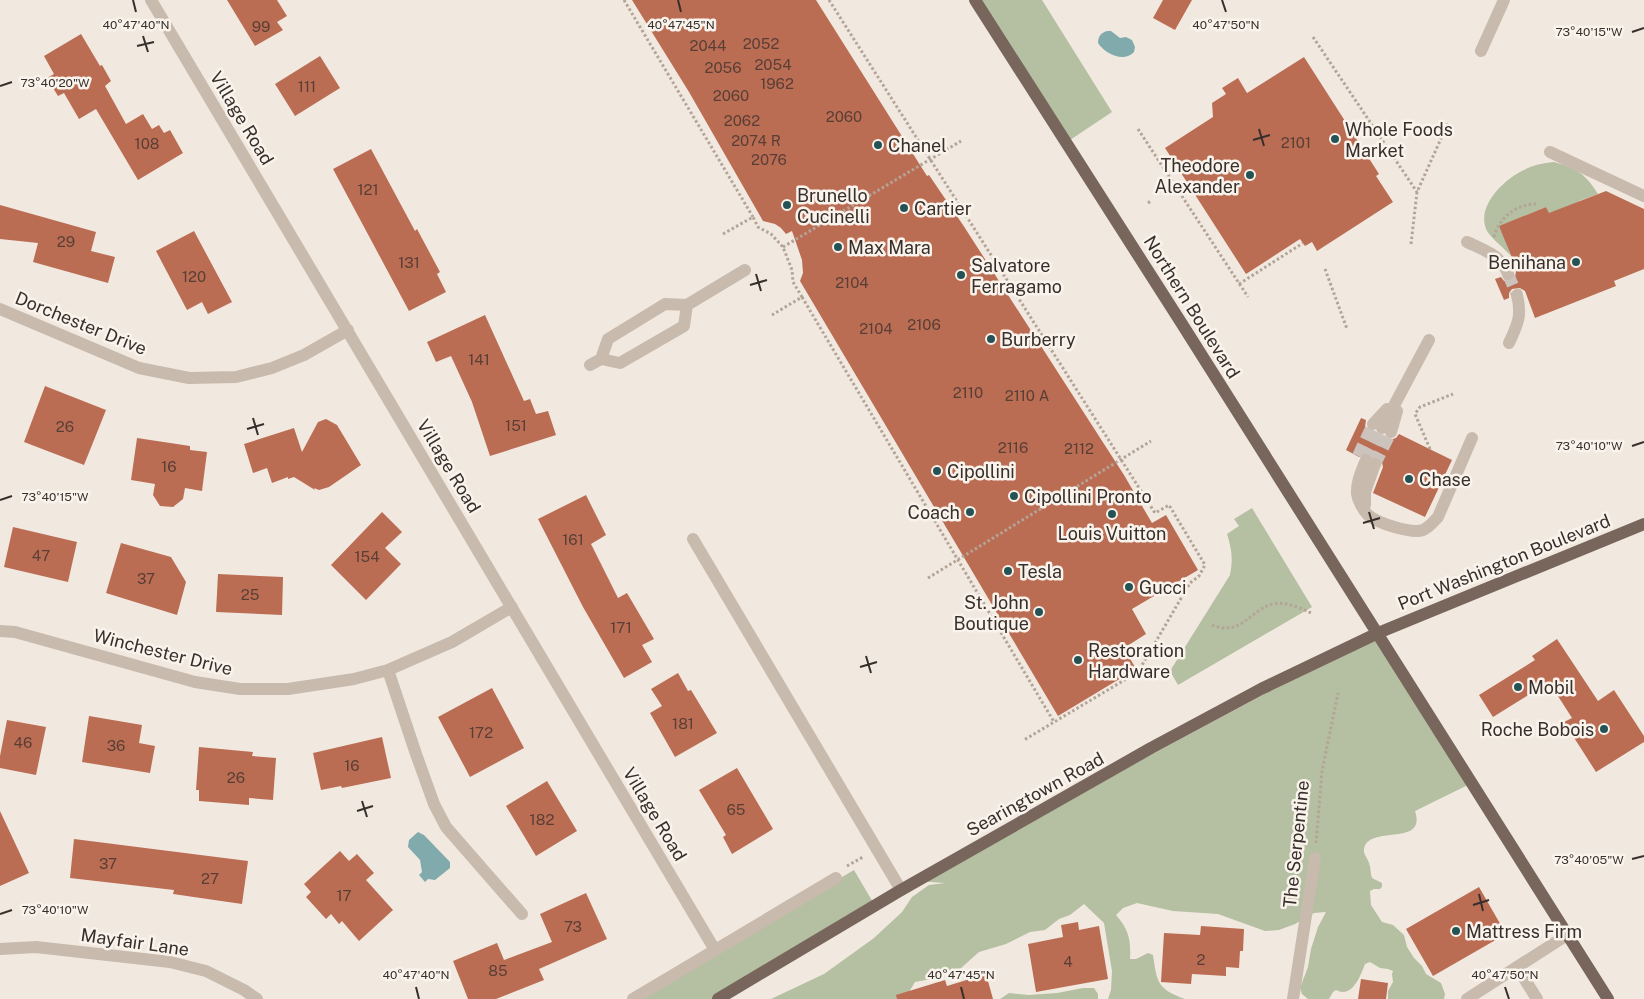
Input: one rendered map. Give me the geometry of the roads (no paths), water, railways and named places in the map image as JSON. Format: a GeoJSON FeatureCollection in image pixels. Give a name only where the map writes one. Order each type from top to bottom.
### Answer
{"type":"FeatureCollection","features":[{"type":"Feature","properties":{"kind":"main road","name":"Northern Boulevard"},"geometry":{"type":"LineString","coordinates":[[975,0],[1378,633],[1608,999]]}},
{"type":"Feature","properties":{"kind":"main road","name":"Port Washington Boulevard"},"geometry":{"type":"LineString","coordinates":[[1378,633],[1644,524]]}},
{"type":"Feature","properties":{"kind":"main road","name":"Searingtown Road"},"geometry":{"type":"LineString","coordinates":[[718,999],[901,890],[1151,748],[1261,689],[1378,633]]}},
{"type":"Feature","properties":{"kind":"street","name":"Village Road"},"geometry":{"type":"LineString","coordinates":[[151,0],[715,950]]}},
{"type":"Feature","properties":{"kind":"street"},"geometry":{"type":"LineString","coordinates":[[1481,51],[1504,0]]}},
{"type":"Feature","properties":{"kind":"street"},"geometry":{"type":"LineString","coordinates":[[1550,152],[1644,196]]}},
{"type":"Feature","properties":{"kind":"street"},"geometry":{"type":"LineString","coordinates":[[1467,242],[1491,254],[1502,263],[1508,274]]}},
{"type":"Feature","properties":{"kind":"street"},"geometry":{"type":"LineString","coordinates":[[687,306],[684,326],[676,331],[620,363],[595,362],[608,339],[638,320],[665,304],[687,306],[745,270]]}},
{"type":"Feature","properties":{"kind":"street"},"geometry":{"type":"LineString","coordinates":[[1509,343],[1520,314],[1517,295]]}},
{"type":"Feature","properties":{"kind":"street","name":"Dorchester Drive"},"geometry":{"type":"LineString","coordinates":[[0,309],[139,368],[189,378],[236,377],[272,368],[304,355],[348,330]]}},
{"type":"Feature","properties":{"kind":"street"},"geometry":{"type":"LineString","coordinates":[[1382,428],[1430,340]]}},
{"type":"Feature","properties":{"kind":"street"},"geometry":{"type":"LineString","coordinates":[[1368,515],[1365,492],[1366,460],[1358,481],[1357,493],[1368,515],[1386,524],[1411,531],[1423,530],[1431,525],[1438,517],[1472,438]]}},
{"type":"Feature","properties":{"kind":"street"},"geometry":{"type":"LineString","coordinates":[[693,539],[901,890]]}},
{"type":"Feature","properties":{"kind":"street","name":"Winchester Drive"},"geometry":{"type":"LineString","coordinates":[[0,631],[15,632],[195,682],[240,689],[288,689],[354,679],[388,670],[452,642],[512,607]]}},
{"type":"Feature","properties":{"kind":"street"},"geometry":{"type":"LineString","coordinates":[[388,670],[434,804],[446,827],[522,914]]}},
{"type":"Feature","properties":{"kind":"street","name":"The Serpentine"},"geometry":{"type":"LineString","coordinates":[[1293,999],[1315,858]]}},
{"type":"Feature","properties":{"kind":"street"},"geometry":{"type":"LineString","coordinates":[[633,999],[838,874]]}},
{"type":"Feature","properties":{"kind":"street"},"geometry":{"type":"LineString","coordinates":[[1467,999],[1567,935]]}},
{"type":"Feature","properties":{"kind":"street","name":"Mayfair Lane"},"geometry":{"type":"LineString","coordinates":[[0,948],[36,947],[170,962],[206,971],[244,990],[257,999]]}},
{"type":"Feature","properties":{"kind":"street"},"geometry":{"type":"LineString","coordinates":[[1518,967],[1538,999]]}},
{"type":"Feature","properties":{"kind":"water"},"geometry":{"type":"Polygon","coordinates":[[[1111,31],[1120,38],[1126,37],[1132,40],[1135,47],[1134,52],[1125,57],[1120,57],[1105,51],[1098,41],[1100,35],[1111,31]]]}},
{"type":"Feature","properties":{"kind":"water"},"geometry":{"type":"Polygon","coordinates":[[[418,832],[424,835],[450,862],[450,868],[435,880],[428,879],[425,882],[419,875],[422,872],[420,860],[408,847],[409,840],[418,832]]]}},
{"type":"Feature","properties":{"kind":"tunnel"},"geometry":{"type":"LineString","coordinates":[[1508,274],[1517,295]]}},
{"type":"Feature","properties":{"kind":"tunnel"},"geometry":{"type":"LineString","coordinates":[[1358,456],[1373,424]]}},
{"type":"Feature","properties":{"kind":"tunnel"},"geometry":{"type":"LineString","coordinates":[[1366,460],[1382,428]]}},
{"type":"Feature","properties":{"kind":"tunnel"},"geometry":{"type":"LineString","coordinates":[[1375,464],[1391,432]]}},
{"type":"Feature","properties":{"kind":"place","name":"Whole Foods Market"},"geometry":{"type":"Point","coordinates":[1335,139]}},
{"type":"Feature","properties":{"kind":"place","name":"Chanel"},"geometry":{"type":"Point","coordinates":[878,145]}},
{"type":"Feature","properties":{"kind":"place","name":"Theodore Alexander"},"geometry":{"type":"Point","coordinates":[1250,175]}},
{"type":"Feature","properties":{"kind":"place","name":"Brunello Cucinelli"},"geometry":{"type":"Point","coordinates":[787,205]}},
{"type":"Feature","properties":{"kind":"place","name":"Cartier"},"geometry":{"type":"Point","coordinates":[904,208]}},
{"type":"Feature","properties":{"kind":"place","name":"Max Mara"},"geometry":{"type":"Point","coordinates":[838,247]}},
{"type":"Feature","properties":{"kind":"place","name":"Benihana"},"geometry":{"type":"Point","coordinates":[1576,262]}},
{"type":"Feature","properties":{"kind":"place","name":"Salvatore Ferragamo"},"geometry":{"type":"Point","coordinates":[961,275]}},
{"type":"Feature","properties":{"kind":"place","name":"Burberry"},"geometry":{"type":"Point","coordinates":[991,339]}},
{"type":"Feature","properties":{"kind":"place","name":"Cipollini"},"geometry":{"type":"Point","coordinates":[937,471]}},
{"type":"Feature","properties":{"kind":"place","name":"Chase"},"geometry":{"type":"Point","coordinates":[1409,479]}},
{"type":"Feature","properties":{"kind":"place","name":"Cipollini Pronto"},"geometry":{"type":"Point","coordinates":[1014,496]}},
{"type":"Feature","properties":{"kind":"place","name":"Coach"},"geometry":{"type":"Point","coordinates":[970,512]}},
{"type":"Feature","properties":{"kind":"place","name":"Louis Vuitton"},"geometry":{"type":"Point","coordinates":[1112,514]}},
{"type":"Feature","properties":{"kind":"place","name":"Tesla"},"geometry":{"type":"Point","coordinates":[1008,571]}},
{"type":"Feature","properties":{"kind":"place","name":"Gucci"},"geometry":{"type":"Point","coordinates":[1129,587]}},
{"type":"Feature","properties":{"kind":"place","name":"St. John Boutique"},"geometry":{"type":"Point","coordinates":[1039,612]}},
{"type":"Feature","properties":{"kind":"place","name":"Restoration Hardware"},"geometry":{"type":"Point","coordinates":[1078,660]}},
{"type":"Feature","properties":{"kind":"place","name":"Mobil"},"geometry":{"type":"Point","coordinates":[1518,687]}},
{"type":"Feature","properties":{"kind":"place","name":"Roche Bobois"},"geometry":{"type":"Point","coordinates":[1604,729]}},
{"type":"Feature","properties":{"kind":"place","name":"Mattress Firm"},"geometry":{"type":"Point","coordinates":[1456,931]}}]}
